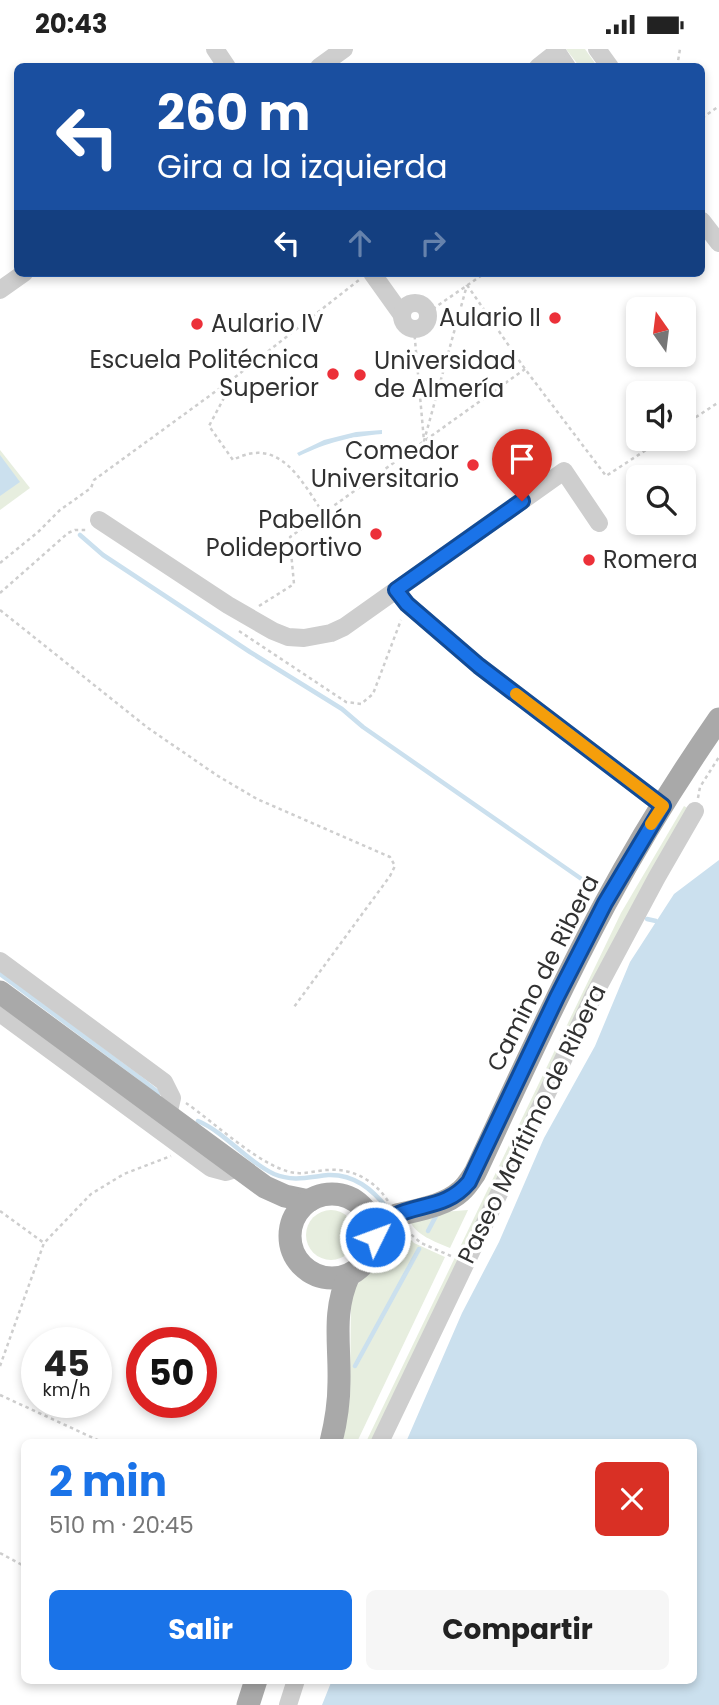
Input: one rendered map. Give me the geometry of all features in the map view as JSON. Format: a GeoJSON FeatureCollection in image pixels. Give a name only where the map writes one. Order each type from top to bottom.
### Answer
{"type":"FeatureCollection","features":[{"type":"Feature","properties":{"kind":"main road","name":"Camino de Ribera"},"geometry":{"type":"LineString","coordinates":[[395,1216],[452,1198],[469,1182],[605,903],[691,759],[719,719]]}},
{"type":"Feature","properties":{"kind":"main road"},"geometry":{"type":"LineString","coordinates":[[0,992],[265,1187],[285,1196],[309,1201]]}},
{"type":"Feature","properties":{"kind":"main road"},"geometry":{"type":"LineString","coordinates":[[265,1187],[285,1211],[291,1227],[291,1249],[295,1256],[311,1273],[330,1279],[349,1275],[368,1259],[375,1237],[372,1220],[363,1207]]}},
{"type":"Feature","properties":{"kind":"main road"},"geometry":{"type":"LineString","coordinates":[[291,1227],[297,1214],[309,1201],[331,1194],[344,1195],[372,1212],[395,1216]]}},
{"type":"Feature","properties":{"kind":"main road"},"geometry":{"type":"LineString","coordinates":[[375,1237],[386,1222],[395,1216]]}},
{"type":"Feature","properties":{"kind":"main road"},"geometry":{"type":"LineString","coordinates":[[337,1313],[349,1275]]}},
{"type":"Feature","properties":{"kind":"main road"},"geometry":{"type":"LineString","coordinates":[[321,1277],[332,1293],[337,1313],[339,1383],[337,1417],[332,1439]]}},
{"type":"Feature","properties":{"kind":"main road"},"geometry":{"type":"LineString","coordinates":[[248,1705],[255,1684]]}},
{"type":"Feature","properties":{"kind":"street"},"geometry":{"type":"LineString","coordinates":[[325,63],[344,49]]}},
{"type":"Feature","properties":{"kind":"street"},"geometry":{"type":"LineString","coordinates":[[705,225],[719,243]]}},
{"type":"Feature","properties":{"kind":"street"},"geometry":{"type":"LineString","coordinates":[[0,290],[18,277]]}},
{"type":"Feature","properties":{"kind":"street"},"geometry":{"type":"LineString","coordinates":[[365,277],[402,315],[405,324],[414,329],[423,326],[428,318],[421,305],[416,303],[407,306],[402,315]]}},
{"type":"Feature","properties":{"kind":"street"},"geometry":{"type":"LineString","coordinates":[[99,520],[228,605],[273,631],[288,637],[304,638],[331,633],[344,627],[564,471],[599,523]]}},
{"type":"Feature","properties":{"kind":"street"},"geometry":{"type":"LineString","coordinates":[[396,590],[407,604],[479,666],[663,806]]}},
{"type":"Feature","properties":{"kind":"street","name":"Paseo Marítimo de Ribera"},"geometry":{"type":"LineString","coordinates":[[381,1439],[596,993],[651,887],[695,811]]}},
{"type":"Feature","properties":{"kind":"street"},"geometry":{"type":"LineString","coordinates":[[0,961],[164,1082],[172,1098],[168,1115]]}},
{"type":"Feature","properties":{"kind":"street"},"geometry":{"type":"LineString","coordinates":[[0,1013],[211,1168],[226,1172],[239,1168]]}},
{"type":"Feature","properties":{"kind":"street"},"geometry":{"type":"LineString","coordinates":[[288,1705],[295,1684]]}},
{"type":"Feature","properties":{"kind":"path"},"geometry":{"type":"LineString","coordinates":[[0,563],[60,510],[91,488],[94,481],[365,277]]}},
{"type":"Feature","properties":{"kind":"path"},"geometry":{"type":"LineString","coordinates":[[427,313],[479,277]]}},
{"type":"Feature","properties":{"kind":"path"},"geometry":{"type":"LineString","coordinates":[[467,285],[524,369],[606,476],[645,451]]}},
{"type":"Feature","properties":{"kind":"path"},"geometry":{"type":"LineString","coordinates":[[424,441],[467,285]]}},
{"type":"Feature","properties":{"kind":"path"},"geometry":{"type":"LineString","coordinates":[[414,329],[424,441]]}},
{"type":"Feature","properties":{"kind":"path"},"geometry":{"type":"LineString","coordinates":[[256,608],[294,584],[291,552],[296,548],[290,537],[524,369]]}},
{"type":"Feature","properties":{"kind":"path"},"geometry":{"type":"LineString","coordinates":[[234,378],[209,426],[233,460],[254,453],[276,457],[286,462],[323,513]]}},
{"type":"Feature","properties":{"kind":"path"},"geometry":{"type":"LineString","coordinates":[[696,417],[719,402]]}},
{"type":"Feature","properties":{"kind":"path"},"geometry":{"type":"LineString","coordinates":[[0,610],[148,728],[218,776],[257,800],[390,857],[395,866],[390,876],[294,1007]]}},
{"type":"Feature","properties":{"kind":"path"},"geometry":{"type":"LineString","coordinates":[[695,811],[700,787],[719,757]]}},
{"type":"Feature","properties":{"kind":"path"},"geometry":{"type":"LineString","coordinates":[[169,1091],[250,1151],[278,1168],[296,1173],[340,1170],[364,1178],[380,1189],[395,1216],[410,1235],[421,1243],[452,1256]]}},
{"type":"Feature","properties":{"kind":"path"},"geometry":{"type":"LineString","coordinates":[[0,1366],[44,1243],[91,1194],[124,1174],[176,1156]]}},
{"type":"Feature","properties":{"kind":"path"},"geometry":{"type":"LineString","coordinates":[[0,1211],[44,1243]]}},
{"type":"Feature","properties":{"kind":"path"},"geometry":{"type":"LineString","coordinates":[[0,1395],[96,1439]]}},
{"type":"Feature","properties":{"kind":"path"},"geometry":{"type":"LineString","coordinates":[[0,1553],[21,1564]]}},
{"type":"Feature","properties":{"kind":"green space"},"geometry":{"type":"Polygon","coordinates":[[[566,49],[585,49],[595,63],[577,63],[566,49]]]}},
{"type":"Feature","properties":{"kind":"green space"},"geometry":{"type":"Polygon","coordinates":[[[0,450],[30,488],[0,510],[0,450]]]}},
{"type":"Feature","properties":{"kind":"green space"},"geometry":{"type":"Polygon","coordinates":[[[684,806],[689,809],[374,1439],[367,1439],[621,913],[684,806]]]}},
{"type":"Feature","properties":{"kind":"green space"},"geometry":{"type":"Polygon","coordinates":[[[331,1210],[349,1217],[356,1235],[349,1253],[331,1260],[313,1253],[306,1235],[313,1217],[331,1210]]]}},
{"type":"Feature","properties":{"kind":"green space"},"geometry":{"type":"Polygon","coordinates":[[[468,1210],[450,1248],[421,1234],[409,1220],[443,1212],[468,1210]]]}},
{"type":"Feature","properties":{"kind":"green space"},"geometry":{"type":"Polygon","coordinates":[[[396,1224],[414,1243],[445,1257],[358,1439],[343,1439],[350,1396],[351,1293],[377,1264],[387,1231],[396,1224]]]}},
{"type":"Feature","properties":{"kind":"water"},"geometry":{"type":"Polygon","coordinates":[[[382,430],[382,434],[339,441],[299,456],[297,453],[324,440],[356,432],[382,430]]]}},
{"type":"Feature","properties":{"kind":"water"},"geometry":{"type":"Polygon","coordinates":[[[0,455],[20,482],[0,496],[0,455]]]}},
{"type":"Feature","properties":{"kind":"water"},"geometry":{"type":"Polygon","coordinates":[[[719,860],[719,1705],[322,1705],[330,1684],[697,1684],[697,1439],[407,1439],[462,1313],[499,1242],[544,1138],[595,1046],[630,962],[674,894],[719,860]]]}},
{"type":"Feature","properties":{"kind":"waterway"},"geometry":{"type":"LineString","coordinates":[[80,535],[103,555],[342,709],[363,727],[593,887]]}},
{"type":"Feature","properties":{"kind":"waterway"},"geometry":{"type":"LineString","coordinates":[[647,919],[656,921]]}},
{"type":"Feature","properties":{"kind":"waterway"},"geometry":{"type":"LineString","coordinates":[[0,974],[159,1093]]}},
{"type":"Feature","properties":{"kind":"waterway"},"geometry":{"type":"LineString","coordinates":[[198,1121],[274,1174],[294,1178],[328,1175],[346,1177],[369,1189],[387,1208]]}},
{"type":"Feature","properties":{"kind":"waterway"},"geometry":{"type":"LineString","coordinates":[[428,1231],[436,1216]]}},
{"type":"Feature","properties":{"kind":"waterway"},"geometry":{"type":"LineString","coordinates":[[355,1366],[419,1249]]}},
{"type":"Feature","properties":{"kind":"slow traffic"},"geometry":{"type":"LineString","coordinates":[[516,694],[663,806],[651,824]]}},
{"type":"Feature","properties":{"kind":"place","name":"Aulario II"},"geometry":{"type":"Point","coordinates":[555,318]}},
{"type":"Feature","properties":{"kind":"place","name":"Aulario IV"},"geometry":{"type":"Point","coordinates":[197,324]}},
{"type":"Feature","properties":{"kind":"place","name":"Escuela Politécnica Superior"},"geometry":{"type":"Point","coordinates":[333,374]}},
{"type":"Feature","properties":{"kind":"place","name":"Universidad de Almería"},"geometry":{"type":"Point","coordinates":[360,375]}},
{"type":"Feature","properties":{"kind":"place","name":"Comedor Universitario"},"geometry":{"type":"Point","coordinates":[473,465]}},
{"type":"Feature","properties":{"kind":"place","name":"Pabellón Polideportivo"},"geometry":{"type":"Point","coordinates":[376,534]}},
{"type":"Feature","properties":{"kind":"place","name":"Romera"},"geometry":{"type":"Point","coordinates":[589,560]}},
{"type":"Feature","properties":{"kind":"route"},"geometry":{"type":"LineString","coordinates":[[375,1237],[393,1217],[452,1198],[469,1182],[605,903],[663,806],[479,666],[407,604],[396,590],[522,501]]}}]}
